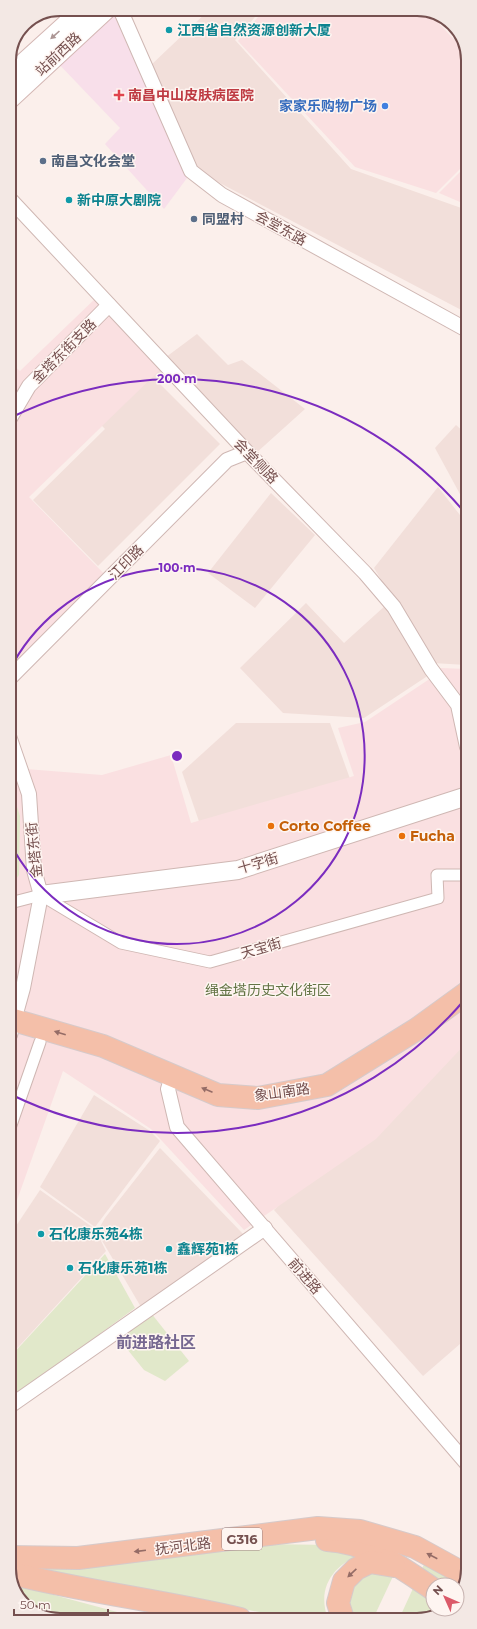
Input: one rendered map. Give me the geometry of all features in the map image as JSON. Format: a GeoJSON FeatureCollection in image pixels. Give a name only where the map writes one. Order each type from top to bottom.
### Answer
{"type":"FeatureCollection","features":[{"type":"Feature","properties":{"kind":"main road","name":"站前西路"},"geometry":{"type":"LineString","coordinates":[[16,71],[76,16]]}},
{"type":"Feature","properties":{"kind":"main road","name":"站前西路"},"geometry":{"type":"LineString","coordinates":[[16,93],[98,16]]}},
{"type":"Feature","properties":{"kind":"main road","name":"象山南路"},"geometry":{"type":"LineString","coordinates":[[16,1030],[39,1045],[99,1059],[170,1082],[218,1095],[258,1098],[327,1085],[417,1029],[461,997]]}},
{"type":"Feature","properties":{"kind":"main road","name":"象山南路"},"geometry":{"type":"LineString","coordinates":[[16,1028],[103,1046],[170,1082],[214,1109],[257,1111],[327,1098],[416,1045],[461,1012]]}},
{"type":"Feature","properties":{"kind":"main road","name":"抚河北路"},"geometry":{"type":"LineString","coordinates":[[16,1557],[78,1558],[318,1528],[360,1530],[415,1547],[461,1572]]}},
{"type":"Feature","properties":{"kind":"main road"},"geometry":{"type":"LineString","coordinates":[[260,1536],[340,1541],[374,1551],[425,1584]]}},
{"type":"Feature","properties":{"kind":"main road"},"geometry":{"type":"LineString","coordinates":[[341,1613],[338,1603],[344,1581],[356,1569],[370,1562],[402,1568]]}},
{"type":"Feature","properties":{"kind":"main road"},"geometry":{"type":"LineString","coordinates":[[17,1576],[68,1587],[215,1613]]}},
{"type":"Feature","properties":{"kind":"main road"},"geometry":{"type":"LineString","coordinates":[[68,1587],[154,1613]]}},
{"type":"Feature","properties":{"kind":"street","name":"会堂东路"},"geometry":{"type":"LineString","coordinates":[[123,16],[191,171],[222,195],[461,327]]}},
{"type":"Feature","properties":{"kind":"street","name":"会堂侧路"},"geometry":{"type":"LineString","coordinates":[[16,205],[247,452],[365,573],[394,606],[431,669],[458,705],[461,719]]}},
{"type":"Feature","properties":{"kind":"street","name":"金塔东街支路"},"geometry":{"type":"LineString","coordinates":[[16,408],[29,386],[109,305]]}},
{"type":"Feature","properties":{"kind":"street","name":"江印路"},"geometry":{"type":"LineString","coordinates":[[16,672],[227,460],[247,452]]}},
{"type":"Feature","properties":{"kind":"street","name":"金塔东街"},"geometry":{"type":"LineString","coordinates":[[16,754],[29,794],[34,870],[41,895],[23,988],[16,1011]]}},
{"type":"Feature","properties":{"kind":"street","name":"十字街"},"geometry":{"type":"LineString","coordinates":[[41,895],[238,870],[461,798]]}},
{"type":"Feature","properties":{"kind":"street","name":"天宝街"},"geometry":{"type":"LineString","coordinates":[[41,895],[121,943],[210,962],[438,898],[437,875],[461,875]]}},
{"type":"Feature","properties":{"kind":"street"},"geometry":{"type":"LineString","coordinates":[[16,901],[41,895]]}},
{"type":"Feature","properties":{"kind":"street"},"geometry":{"type":"LineString","coordinates":[[16,1110],[39,1045]]}},
{"type":"Feature","properties":{"kind":"street","name":"前进路"},"geometry":{"type":"LineString","coordinates":[[170,1082],[177,1127],[461,1457]]}},
{"type":"Feature","properties":{"kind":"street"},"geometry":{"type":"LineString","coordinates":[[16,1402],[265,1228]]}},
{"type":"Feature","properties":{"kind":"shaded area","name":"南昌中山皮肤病医院"},"geometry":{"type":"Polygon","coordinates":[[[106,16],[114,16],[187,178],[164,209],[105,144],[120,128],[56,61],[106,16]]]}},
{"type":"Feature","properties":{"kind":"shaded area"},"geometry":{"type":"Polygon","coordinates":[[[203,16],[254,16],[255,17],[235,40],[351,169],[461,208],[461,310],[195,170],[150,66],[203,16]]]}},
{"type":"Feature","properties":{"kind":"shaded area","name":"家家乐购物广场"},"geometry":{"type":"Polygon","coordinates":[[[257,16],[419,16],[435,20],[459,46],[461,60],[461,168],[436,193],[355,167],[238,41],[258,17],[257,16]]]}},
{"type":"Feature","properties":{"kind":"shaded area"},"geometry":{"type":"Polygon","coordinates":[[[440,22],[450,31],[455,39],[440,22]]]}},
{"type":"Feature","properties":{"kind":"shaded area"},"geometry":{"type":"Polygon","coordinates":[[[461,171],[461,202],[439,193],[461,171]]]}},
{"type":"Feature","properties":{"kind":"shaded area"},"geometry":{"type":"Polygon","coordinates":[[[98,296],[163,367],[29,497],[112,582],[16,677],[16,368],[20,371],[98,296]]]}},
{"type":"Feature","properties":{"kind":"shaded area"},"geometry":{"type":"Polygon","coordinates":[[[197,334],[228,365],[242,360],[305,409],[255,454],[171,363],[155,379],[220,444],[98,566],[33,500],[105,429],[63,386],[25,498],[16,640],[16,371],[35,390],[158,363],[197,334]]]}},
{"type":"Feature","properties":{"kind":"shaded area"},"geometry":{"type":"Polygon","coordinates":[[[456,425],[461,430],[461,496],[435,448],[456,425]]]}},
{"type":"Feature","properties":{"kind":"shaded area"},"geometry":{"type":"Polygon","coordinates":[[[438,487],[461,516],[461,665],[432,663],[374,568],[438,487]]]}},
{"type":"Feature","properties":{"kind":"shaded area"},"geometry":{"type":"Polygon","coordinates":[[[271,493],[315,535],[255,608],[208,573],[271,493]]]}},
{"type":"Feature","properties":{"kind":"shaded area"},"geometry":{"type":"Polygon","coordinates":[[[306,603],[344,643],[386,605],[429,675],[364,718],[283,713],[240,668],[306,603]]]}},
{"type":"Feature","properties":{"kind":"shaded area","name":"绳金塔历史文化街区"},"geometry":{"type":"Polygon","coordinates":[[[441,668],[461,669],[461,1048],[376,1139],[244,1230],[151,1129],[63,1071],[16,1203],[16,738],[26,769],[102,775],[171,755],[191,823],[354,776],[338,728],[365,722],[431,678],[441,668]]]}},
{"type":"Feature","properties":{"kind":"shaded area"},"geometry":{"type":"Polygon","coordinates":[[[236,723],[330,723],[363,815],[214,865],[182,772],[236,723]]]}},
{"type":"Feature","properties":{"kind":"shaded area"},"geometry":{"type":"Polygon","coordinates":[[[461,1045],[461,1343],[423,1376],[274,1210],[370,1111],[461,1045]]]}},
{"type":"Feature","properties":{"kind":"shaded area"},"geometry":{"type":"Polygon","coordinates":[[[94,1095],[150,1131],[160,1141],[95,1227],[40,1187],[94,1095]]]}},
{"type":"Feature","properties":{"kind":"shaded area"},"geometry":{"type":"Polygon","coordinates":[[[160,1148],[244,1235],[141,1307],[97,1232],[105,1218],[160,1148]]]}},
{"type":"Feature","properties":{"kind":"shaded area"},"geometry":{"type":"Polygon","coordinates":[[[40,1190],[95,1229],[106,1251],[16,1349],[16,1226],[40,1190]]]}},
{"type":"Feature","properties":{"kind":"green space"},"geometry":{"type":"Polygon","coordinates":[[[16,804],[20,816],[19,875],[16,879],[16,804]]]}},
{"type":"Feature","properties":{"kind":"green space"},"geometry":{"type":"Polygon","coordinates":[[[105,1254],[135,1308],[16,1396],[16,1350],[105,1254]]]}},
{"type":"Feature","properties":{"kind":"green space"},"geometry":{"type":"Polygon","coordinates":[[[151,1313],[189,1361],[165,1381],[144,1370],[119,1339],[151,1313]]]}},
{"type":"Feature","properties":{"kind":"green space"},"geometry":{"type":"Polygon","coordinates":[[[262,1544],[331,1545],[364,1553],[344,1563],[330,1578],[324,1597],[326,1613],[264,1613],[16,1567],[262,1544]]]}},
{"type":"Feature","properties":{"kind":"green space"},"geometry":{"type":"Polygon","coordinates":[[[427,1558],[458,1577],[425,1577],[425,1612],[402,1613],[427,1558]]]}},
{"type":"Feature","properties":{"kind":"green space"},"geometry":{"type":"Polygon","coordinates":[[[362,1572],[395,1572],[376,1613],[348,1613],[346,1598],[362,1572]]]}},
{"type":"Feature","properties":{"kind":"green space"},"geometry":{"type":"Polygon","coordinates":[[[19,1586],[121,1613],[58,1613],[43,1610],[27,1598],[19,1586]]]}},
{"type":"Feature","properties":{"kind":"place","name":"江西省自然资源创新大厦"},"geometry":{"type":"Point","coordinates":[169,30]}},
{"type":"Feature","properties":{"kind":"place","name":"南昌中山皮肤病医院"},"geometry":{"type":"Point","coordinates":[119,95]}},
{"type":"Feature","properties":{"kind":"place","name":"家家乐购物广场"},"geometry":{"type":"Point","coordinates":[385,106]}},
{"type":"Feature","properties":{"kind":"place","name":"南昌文化会堂"},"geometry":{"type":"Point","coordinates":[43,161]}},
{"type":"Feature","properties":{"kind":"place","name":"新中原大剧院"},"geometry":{"type":"Point","coordinates":[69,200]}},
{"type":"Feature","properties":{"kind":"place","name":"同盟村"},"geometry":{"type":"Point","coordinates":[194,219]}},
{"type":"Feature","properties":{"kind":"place","name":"Corto Coffee"},"geometry":{"type":"Point","coordinates":[271,826]}},
{"type":"Feature","properties":{"kind":"place","name":"Fucha"},"geometry":{"type":"Point","coordinates":[402,836]}},
{"type":"Feature","properties":{"kind":"place","name":"石化康乐苑4栋"},"geometry":{"type":"Point","coordinates":[41,1234]}},
{"type":"Feature","properties":{"kind":"place","name":"鑫辉苑1栋"},"geometry":{"type":"Point","coordinates":[169,1249]}},
{"type":"Feature","properties":{"kind":"place","name":"石化康乐苑1栋"},"geometry":{"type":"Point","coordinates":[70,1268]}},
{"type":"Feature","properties":{"kind":"district","name":"前进路社区"},"geometry":{"type":"Point","coordinates":[156,1342]}}]}
